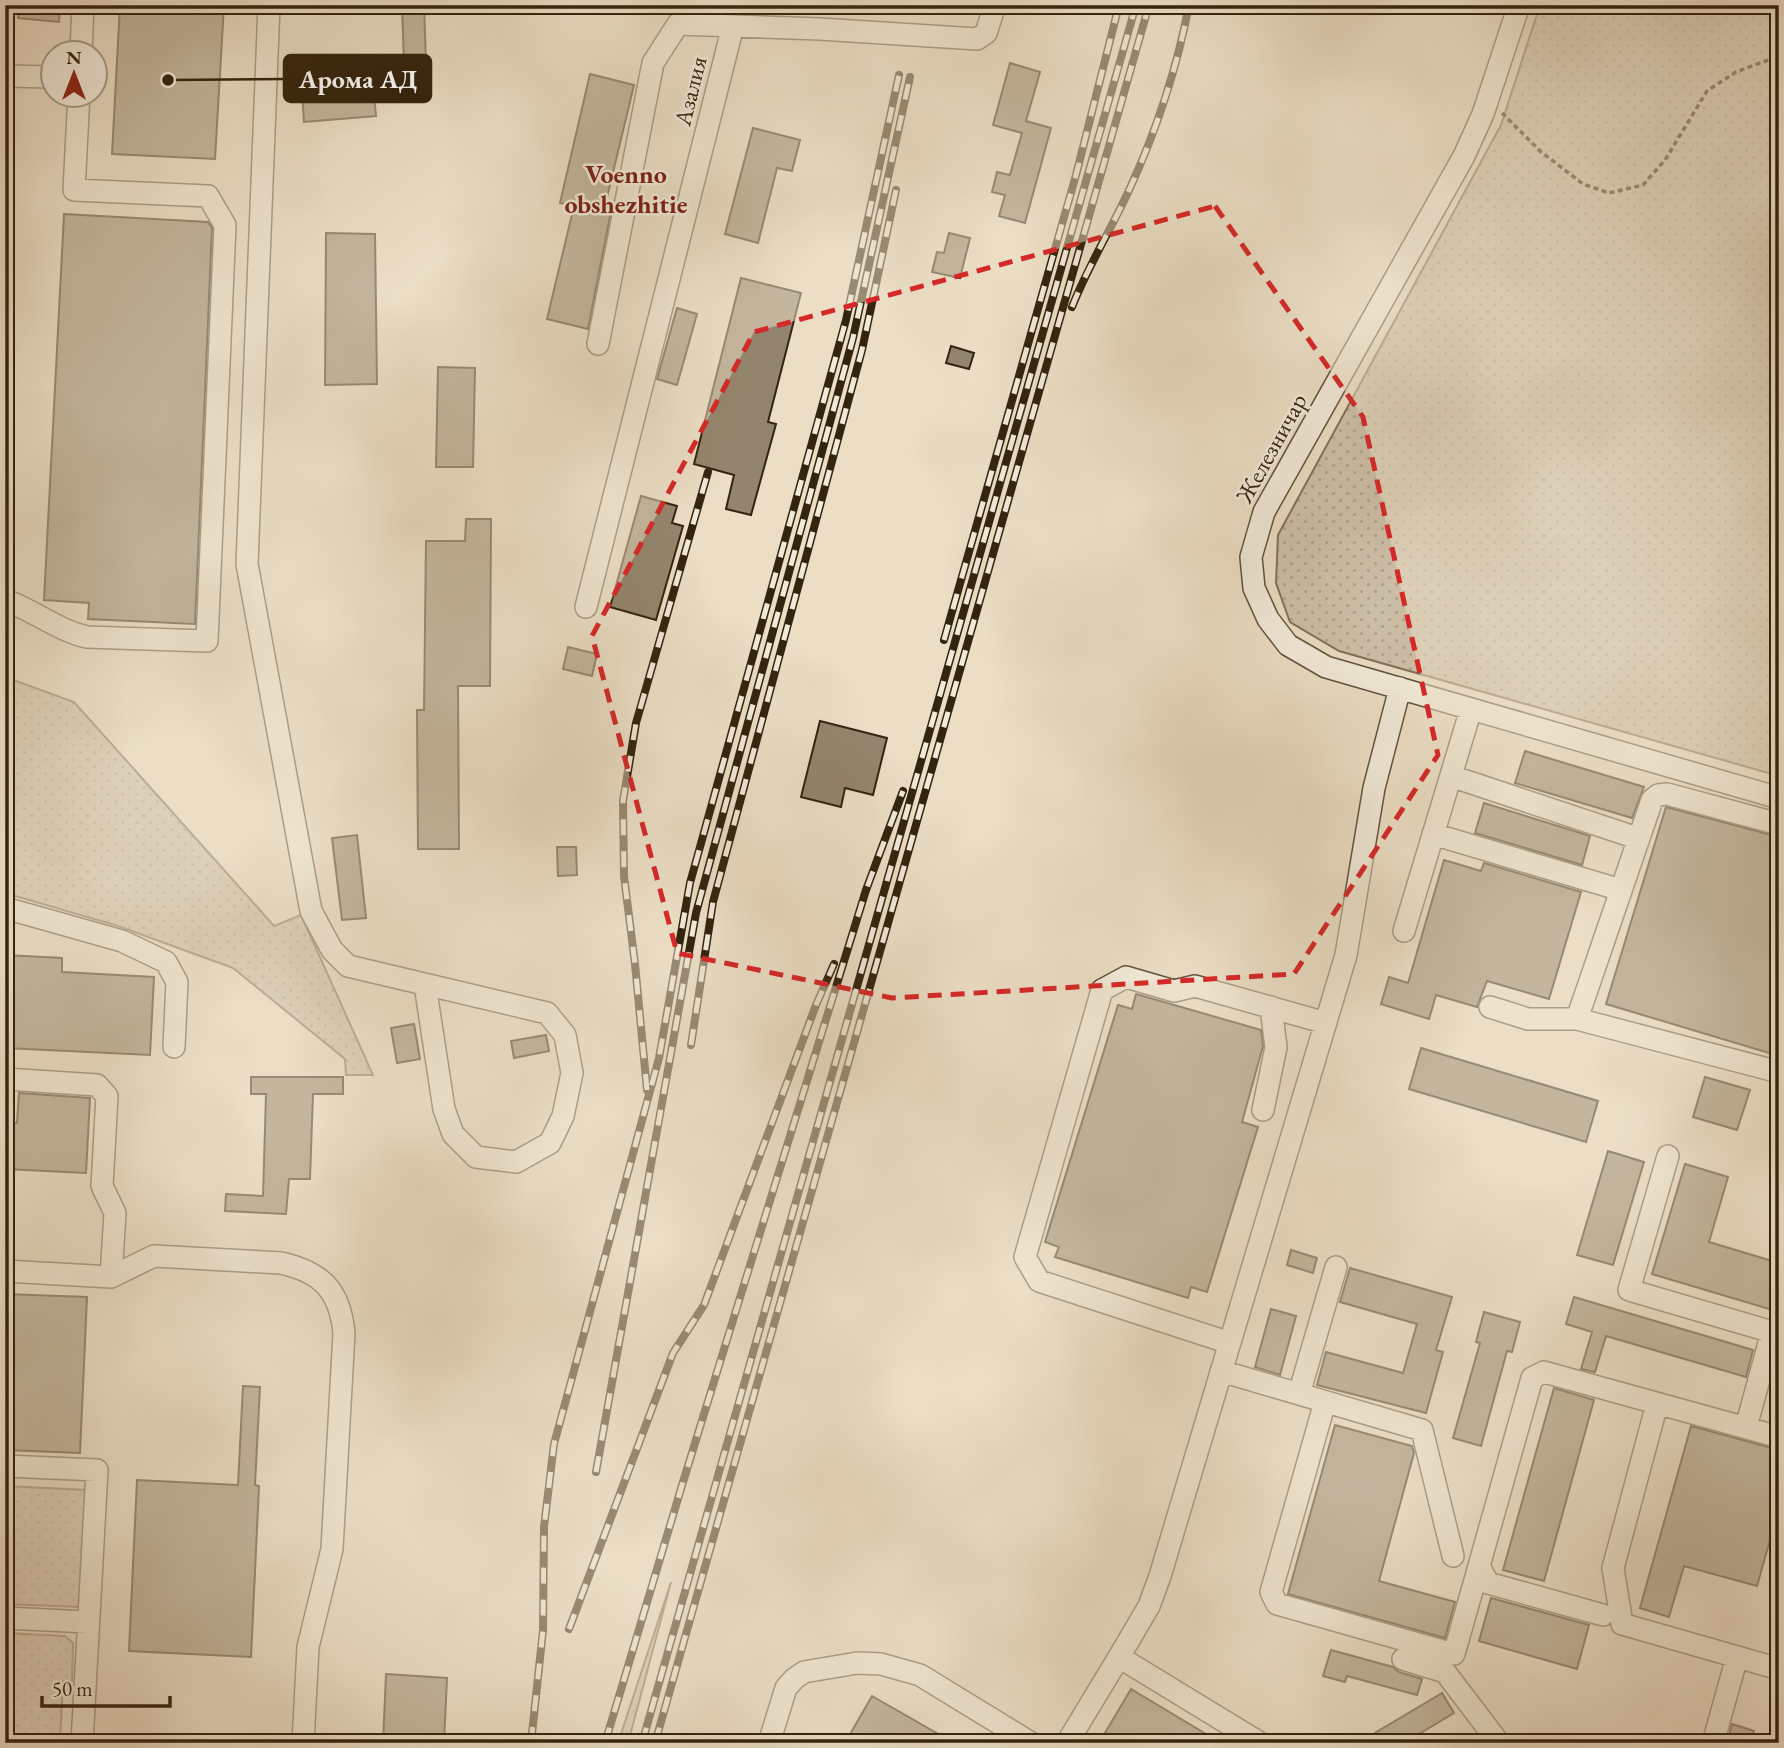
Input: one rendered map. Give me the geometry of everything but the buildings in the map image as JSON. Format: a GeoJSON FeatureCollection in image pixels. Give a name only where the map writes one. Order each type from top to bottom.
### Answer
{"type":"FeatureCollection","features":[{"type":"Feature","properties":{"kind":"street"},"geometry":{"type":"LineString","coordinates":[[82,38],[83,5]]}},
{"type":"Feature","properties":{"kind":"street"},"geometry":{"type":"LineString","coordinates":[[269,5],[247,564],[311,911],[332,950],[348,967],[547,1013],[565,1035],[572,1073],[563,1116],[550,1143],[516,1162],[476,1157],[453,1135],[444,1109],[425,985]]}},
{"type":"Feature","properties":{"kind":"street"},"geometry":{"type":"LineString","coordinates":[[598,344],[653,63],[678,15],[733,26],[977,39],[986,33],[995,5]]}},
{"type":"Feature","properties":{"kind":"street","name":"Железничар"},"geometry":{"type":"LineString","coordinates":[[1519,5],[1488,99],[1457,168],[1264,512],[1251,557],[1254,588],[1268,619],[1288,645],[1326,667],[1779,798]]}},
{"type":"Feature","properties":{"kind":"street","name":"Азалия"},"geometry":{"type":"LineString","coordinates":[[586,607],[733,26]]}},
{"type":"Feature","properties":{"kind":"street"},"geometry":{"type":"LineString","coordinates":[[5,76],[38,77]]}},
{"type":"Feature","properties":{"kind":"street"},"geometry":{"type":"LineString","coordinates":[[5,600],[24,607],[70,633],[86,637],[207,641],[225,225],[208,197],[74,190],[78,108]]}},
{"type":"Feature","properties":{"kind":"street"},"geometry":{"type":"LineString","coordinates":[[1067,1743],[1149,1606],[1160,1576],[1346,955],[1374,788],[1400,688]]}},
{"type":"Feature","properties":{"kind":"street"},"geometry":{"type":"LineString","coordinates":[[1404,931],[1471,709]]}},
{"type":"Feature","properties":{"kind":"street"},"geometry":{"type":"LineString","coordinates":[[1451,776],[1637,838]]}},
{"type":"Feature","properties":{"kind":"street"},"geometry":{"type":"LineString","coordinates":[[1577,1019],[1652,800],[1658,795],[1667,794],[1779,824]]}},
{"type":"Feature","properties":{"kind":"street"},"geometry":{"type":"LineString","coordinates":[[1433,834],[1621,890]]}},
{"type":"Feature","properties":{"kind":"street"},"geometry":{"type":"LineString","coordinates":[[5,908],[122,941],[166,962],[177,982],[174,1047]]}},
{"type":"Feature","properties":{"kind":"street"},"geometry":{"type":"LineString","coordinates":[[1230,1343],[1039,1281],[1025,1257],[1102,990],[1126,977],[1174,991],[1195,986],[1326,1023]]}},
{"type":"Feature","properties":{"kind":"street"},"geometry":{"type":"LineString","coordinates":[[1263,1110],[1276,1047],[1271,1007]]}},
{"type":"Feature","properties":{"kind":"street"},"geometry":{"type":"LineString","coordinates":[[1490,1007],[1528,1019],[1577,1019],[1779,1072]]}},
{"type":"Feature","properties":{"kind":"street"},"geometry":{"type":"LineString","coordinates":[[5,1079],[97,1085],[107,1096],[102,1186],[115,1213],[111,1278]]}},
{"type":"Feature","properties":{"kind":"street"},"geometry":{"type":"LineString","coordinates":[[1668,1156],[1629,1290],[1775,1333],[1746,1427]]}},
{"type":"Feature","properties":{"kind":"street"},"geometry":{"type":"LineString","coordinates":[[5,1271],[111,1278],[154,1256],[281,1263],[302,1268],[320,1278],[333,1294],[342,1313],[344,1333],[332,1549],[308,1647],[303,1743]]}},
{"type":"Feature","properties":{"kind":"street"},"geometry":{"type":"LineString","coordinates":[[1299,1394],[1336,1267]]}},
{"type":"Feature","properties":{"kind":"street"},"geometry":{"type":"LineString","coordinates":[[1221,1371],[1422,1430],[1454,1556]]}},
{"type":"Feature","properties":{"kind":"street"},"geometry":{"type":"LineString","coordinates":[[1325,1402],[1271,1592],[1277,1604],[1454,1654],[1532,1378],[1544,1372],[1779,1437]]}},
{"type":"Feature","properties":{"kind":"street"},"geometry":{"type":"LineString","coordinates":[[1657,1404],[1613,1569],[1622,1624],[1779,1669]]}},
{"type":"Feature","properties":{"kind":"street"},"geometry":{"type":"LineString","coordinates":[[5,1466],[97,1470],[82,1743]]}},
{"type":"Feature","properties":{"kind":"street"},"geometry":{"type":"LineString","coordinates":[[1479,1566],[1488,1583],[1603,1615]]}},
{"type":"Feature","properties":{"kind":"street"},"geometry":{"type":"LineString","coordinates":[[5,1618],[88,1622]]}},
{"type":"Feature","properties":{"kind":"street"},"geometry":{"type":"LineString","coordinates":[[1119,1657],[1260,1743]]}},
{"type":"Feature","properties":{"kind":"street"},"geometry":{"type":"LineString","coordinates":[[1713,1743],[1737,1657]]}},
{"type":"Feature","properties":{"kind":"street"},"geometry":{"type":"LineString","coordinates":[[1403,1659],[1445,1672],[1499,1743]]}},
{"type":"Feature","properties":{"kind":"street"},"geometry":{"type":"LineString","coordinates":[[769,1743],[786,1688],[794,1679],[804,1672],[857,1663],[881,1664],[920,1675],[1031,1743]]}},
{"type":"Feature","properties":{"kind":"path"},"geometry":{"type":"LineString","coordinates":[[1488,99],[1540,151],[1583,184],[1609,193],[1643,184],[1665,160],[1707,91],[1736,72],[1779,56]]}},
{"type":"Feature","properties":{"kind":"highlighted area"},"geometry":{"type":"Polygon","coordinates":[[[1215,206],[1363,417],[1438,755],[1294,974],[892,998],[677,953],[592,636],[754,332],[1215,206]]]}},
{"type":"Feature","properties":{"kind":"shaded area"},"geometry":{"type":"Polygon","coordinates":[[[1540,5],[1779,5],[1779,776],[1339,651],[1290,622],[1276,583],[1278,535],[1501,125],[1540,5]]]}},
{"type":"Feature","properties":{"kind":"shaded area"},"geometry":{"type":"Polygon","coordinates":[[[5,677],[74,702],[274,926],[301,915],[373,1075],[346,1075],[345,1059],[233,968],[118,926],[5,893],[5,677]]]}},
{"type":"Feature","properties":{"kind":"shaded area"},"geometry":{"type":"Polygon","coordinates":[[[5,1486],[86,1490],[80,1607],[5,1604],[5,1486]]]}},
{"type":"Feature","properties":{"kind":"shaded area"},"geometry":{"type":"Polygon","coordinates":[[[671,1582],[628,1743],[618,1743],[671,1582]]]}},
{"type":"Feature","properties":{"kind":"shaded area"},"geometry":{"type":"Polygon","coordinates":[[[5,1633],[65,1636],[73,1643],[72,1681],[63,1681],[60,1743],[5,1743],[5,1633]]]}},
{"type":"Feature","properties":{"kind":"railway"},"geometry":{"type":"LineString","coordinates":[[944,640],[1076,175],[1119,5]]}},
{"type":"Feature","properties":{"kind":"railway"},"geometry":{"type":"LineString","coordinates":[[642,1743],[1136,5]]}},
{"type":"Feature","properties":{"kind":"railway"},"geometry":{"type":"LineString","coordinates":[[655,1743],[1149,5]]}},
{"type":"Feature","properties":{"kind":"railway"},"geometry":{"type":"LineString","coordinates":[[1072,307],[1149,143],[1172,75],[1189,5]]}},
{"type":"Feature","properties":{"kind":"railway"},"geometry":{"type":"LineString","coordinates":[[531,1743],[543,1630],[544,1527],[554,1444],[659,1058],[690,883],[846,320],[899,75]]}},
{"type":"Feature","properties":{"kind":"railway"},"geometry":{"type":"LineString","coordinates":[[596,1472],[696,913],[853,338],[910,77]]}},
{"type":"Feature","properties":{"kind":"railway"},"geometry":{"type":"LineString","coordinates":[[691,1045],[713,902],[862,350],[896,190]]}},
{"type":"Feature","properties":{"kind":"railway"},"geometry":{"type":"LineString","coordinates":[[647,1090],[624,876],[623,801],[636,723],[708,472]]}},
{"type":"Feature","properties":{"kind":"railway"},"geometry":{"type":"LineString","coordinates":[[605,1743],[866,890],[903,791]]}},
{"type":"Feature","properties":{"kind":"railway"},"geometry":{"type":"LineString","coordinates":[[569,1629],[673,1353],[704,1305],[816,1005],[834,964]]}},
{"type":"Feature","properties":{"kind":"place","name":"Арома АД"},"geometry":{"type":"Point","coordinates":[168,80]}},
{"type":"Feature","properties":{"kind":"district","name":"Voenno obshezhitie"},"geometry":{"type":"Point","coordinates":[626,189]}}]}
